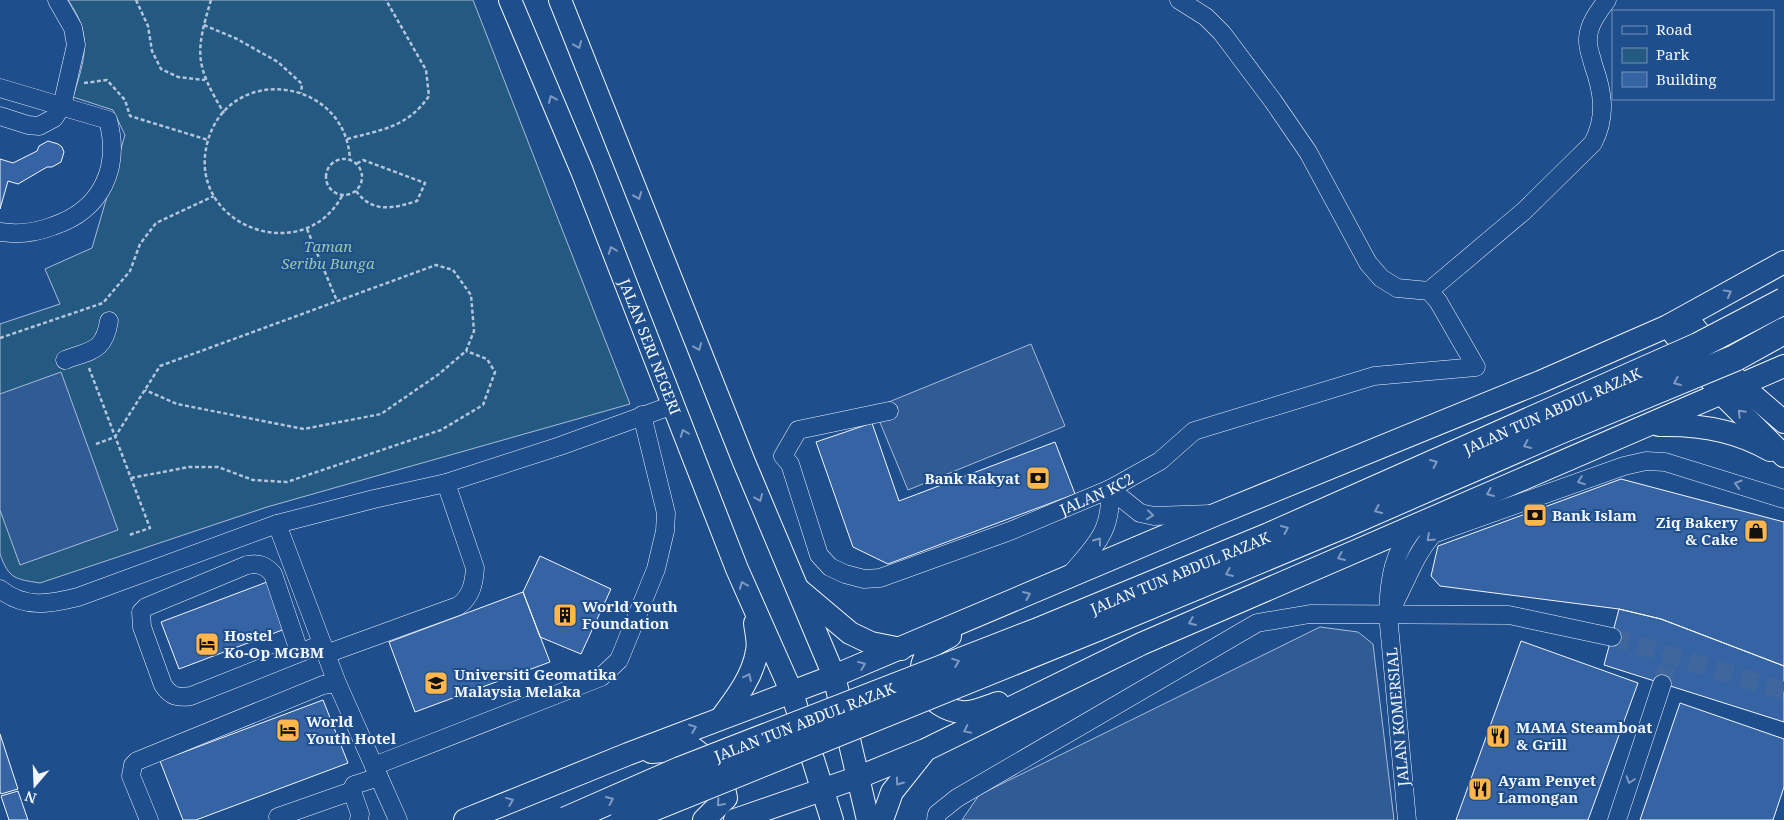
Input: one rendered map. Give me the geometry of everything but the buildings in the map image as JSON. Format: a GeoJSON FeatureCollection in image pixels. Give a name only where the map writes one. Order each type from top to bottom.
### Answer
{"type":"FeatureCollection","features":[{"type":"Feature","properties":{"kind":"highway","name":"JALAN TUN ABDUL RAZAK"},"geometry":{"type":"LineString","coordinates":[[566,820],[680,770],[1038,631],[1269,536],[1698,346],[1784,301]]}},
{"type":"Feature","properties":{"kind":"highway","name":"JALAN TUN ABDUL RAZAK"},"geometry":{"type":"LineString","coordinates":[[623,820],[1088,632],[1337,528],[1559,431],[1735,358],[1784,331]]}},
{"type":"Feature","properties":{"kind":"main road","name":"JALAN SERI NEGERI"},"geometry":{"type":"LineString","coordinates":[[510,0],[582,171],[754,610],[792,693],[832,820]]}},
{"type":"Feature","properties":{"kind":"main road"},"geometry":{"type":"LineString","coordinates":[[560,0],[744,462],[834,676],[868,820]]}},
{"type":"Feature","properties":{"kind":"main road"},"geometry":{"type":"LineString","coordinates":[[465,820],[722,717],[792,693],[834,676],[1217,514],[1540,382],[1677,322],[1784,262]]}},
{"type":"Feature","properties":{"kind":"main road"},"geometry":{"type":"LineString","coordinates":[[1677,322],[1784,457]]}},
{"type":"Feature","properties":{"kind":"main road"},"geometry":{"type":"LineString","coordinates":[[735,820],[859,776],[925,750],[1141,644],[1784,366]]}},
{"type":"Feature","properties":{"kind":"main road"},"geometry":{"type":"LineString","coordinates":[[1540,382],[1580,392],[1595,405],[1598,423],[1592,450]]}},
{"type":"Feature","properties":{"kind":"main road"},"geometry":{"type":"LineString","coordinates":[[1732,390],[1784,422]]}},
{"type":"Feature","properties":{"kind":"main road"},"geometry":{"type":"LineString","coordinates":[[1648,425],[1682,424],[1710,428],[1738,435],[1784,457]]}},
{"type":"Feature","properties":{"kind":"main road"},"geometry":{"type":"LineString","coordinates":[[796,588],[850,633],[871,643],[900,649]]}},
{"type":"Feature","properties":{"kind":"main road"},"geometry":{"type":"LineString","coordinates":[[1004,605],[931,647],[921,664],[924,688],[940,706],[963,713],[1052,688]]}},
{"type":"Feature","properties":{"kind":"main road"},"geometry":{"type":"LineString","coordinates":[[722,717],[741,692],[758,650],[754,610]]}},
{"type":"Feature","properties":{"kind":"main road"},"geometry":{"type":"LineString","coordinates":[[628,754],[694,749],[720,769],[726,798],[704,820]]}},
{"type":"Feature","properties":{"kind":"main road"},"geometry":{"type":"LineString","coordinates":[[882,820],[892,792],[925,750]]}},
{"type":"Feature","properties":{"kind":"main road"},"geometry":{"type":"LineString","coordinates":[[758,812],[783,820]]}},
{"type":"Feature","properties":{"kind":"street"},"geometry":{"type":"LineString","coordinates":[[0,116],[28,125],[39,126],[54,118],[62,106],[76,45],[73,28],[58,0]]}},
{"type":"Feature","properties":{"kind":"street"},"geometry":{"type":"LineString","coordinates":[[1179,0],[1206,16],[1222,33],[1274,102],[1308,152],[1368,263],[1381,278],[1396,288],[1429,291],[1524,210],[1586,152],[1599,131],[1602,117],[1601,86],[1588,47],[1588,36],[1596,15],[1607,0]]}},
{"type":"Feature","properties":{"kind":"street"},"geometry":{"type":"LineString","coordinates":[[0,88],[108,120],[113,154],[102,188],[92,204],[63,223],[30,234],[0,232]]}},
{"type":"Feature","properties":{"kind":"street","name":"JALAN KC2"},"geometry":{"type":"LineString","coordinates":[[889,411],[798,430],[783,456],[790,464],[819,555],[830,567],[864,579],[880,578],[1010,531],[1110,489],[1160,461],[1194,431],[1374,376],[1476,367],[1438,301],[1429,291]]}},
{"type":"Feature","properties":{"kind":"street"},"geometry":{"type":"LineString","coordinates":[[65,360],[99,347],[107,335],[109,322]]}},
{"type":"Feature","properties":{"kind":"street"},"geometry":{"type":"LineString","coordinates":[[0,589],[25,603],[49,604],[64,601],[277,524],[374,498],[446,483],[560,446],[673,405]]}},
{"type":"Feature","properties":{"kind":"street"},"geometry":{"type":"LineString","coordinates":[[359,820],[360,814],[352,791],[354,785],[377,771],[602,677],[619,660],[656,569],[665,532],[666,513],[642,415]]}},
{"type":"Feature","properties":{"kind":"street"},"geometry":{"type":"LineString","coordinates":[[1388,614],[1402,592],[1418,551],[1433,534],[1624,466],[1646,461],[1666,462],[1784,499]]}},
{"type":"Feature","properties":{"kind":"street"},"geometry":{"type":"LineString","coordinates":[[299,651],[273,574],[266,566],[247,565],[146,607],[141,612],[142,627],[163,685],[168,693],[178,698],[191,696],[299,651],[324,649],[458,606],[465,601],[474,580],[475,568],[446,483]]}},
{"type":"Feature","properties":{"kind":"street"},"geometry":{"type":"LineString","coordinates":[[1110,489],[1140,513],[1154,516],[1217,514]]}},
{"type":"Feature","properties":{"kind":"street"},"geometry":{"type":"LineString","coordinates":[[1067,578],[1105,530],[1111,511],[1110,489]]}},
{"type":"Feature","properties":{"kind":"street"},"geometry":{"type":"LineString","coordinates":[[277,524],[337,684],[398,820]]}},
{"type":"Feature","properties":{"kind":"street","name":"JALAN KOMERSIAL"},"geometry":{"type":"LineString","coordinates":[[1407,820],[1400,763],[1388,614],[1390,583],[1397,553],[1404,538],[1417,524]]}},
{"type":"Feature","properties":{"kind":"street"},"geometry":{"type":"LineString","coordinates":[[936,820],[937,814],[957,798],[1257,623],[1310,614],[1508,615],[1612,637]]}},
{"type":"Feature","properties":{"kind":"street"},"geometry":{"type":"LineString","coordinates":[[149,820],[131,776],[132,765],[323,685],[337,684]]}},
{"type":"Feature","properties":{"kind":"street"},"geometry":{"type":"LineString","coordinates":[[1617,820],[1662,684]]}},
{"type":"Feature","properties":{"kind":"street"},"geometry":{"type":"LineString","coordinates":[[278,817],[352,791]]}},
{"type":"Feature","properties":{"kind":"path"},"geometry":{"type":"LineString","coordinates":[[136,0],[148,26],[152,51],[161,69],[178,77],[205,80]]}},
{"type":"Feature","properties":{"kind":"path"},"geometry":{"type":"LineString","coordinates":[[211,0],[198,54],[205,80],[224,113]]}},
{"type":"Feature","properties":{"kind":"path"},"geometry":{"type":"LineString","coordinates":[[347,139],[388,128],[418,112],[429,96],[426,70],[386,0]]}},
{"type":"Feature","properties":{"kind":"path"},"geometry":{"type":"LineString","coordinates":[[204,25],[237,39],[278,62],[302,84],[301,93]]}},
{"type":"Feature","properties":{"kind":"path"},"geometry":{"type":"LineString","coordinates":[[67,86],[106,80],[125,100],[130,116],[208,140]]}},
{"type":"Feature","properties":{"kind":"path"},"geometry":{"type":"LineString","coordinates":[[342,196],[328,187],[325,175],[327,168],[337,160],[350,160],[356,164],[362,174],[362,180],[356,191],[342,196],[329,213],[307,228],[281,234],[254,230],[231,217],[214,196],[205,171],[208,140],[217,120],[236,101],[261,91],[274,89],[301,93],[319,102],[334,115],[347,139],[350,160]]}},
{"type":"Feature","properties":{"kind":"path"},"geometry":{"type":"LineString","coordinates":[[356,164],[363,160],[425,183],[418,202],[394,208],[372,207],[356,191]]}},
{"type":"Feature","properties":{"kind":"path"},"geometry":{"type":"LineString","coordinates":[[0,338],[103,303],[130,271],[140,244],[156,223],[214,196]]}},
{"type":"Feature","properties":{"kind":"path"},"geometry":{"type":"LineString","coordinates":[[307,228],[337,301]]}},
{"type":"Feature","properties":{"kind":"path"},"geometry":{"type":"LineString","coordinates":[[96,444],[115,437],[160,366],[436,265],[453,270],[471,295],[474,332],[466,351],[438,374],[381,414],[304,430],[177,404],[145,390]]}},
{"type":"Feature","properties":{"kind":"path"},"geometry":{"type":"LineString","coordinates":[[131,478],[189,466],[218,467],[254,480],[287,482],[441,430],[483,405],[495,372],[487,359],[466,351]]}},
{"type":"Feature","properties":{"kind":"path"},"geometry":{"type":"LineString","coordinates":[[83,353],[150,528],[129,535]]}},
{"type":"Feature","properties":{"kind":"green space","name":"Taman Seribu Bunga"},"geometry":{"type":"Polygon","coordinates":[[[68,0],[473,0],[630,404],[267,507],[40,583],[19,579],[14,576],[7,569],[0,554],[0,324],[60,304],[45,269],[92,248],[125,135],[113,110],[73,97],[81,71],[84,36],[76,13],[68,0]]]}},
{"type":"Feature","properties":{"kind":"shaded area"},"geometry":{"type":"Polygon","coordinates":[[[1031,344],[1065,426],[908,490],[874,408],[1031,344]]]}},
{"type":"Feature","properties":{"kind":"shaded area"},"geometry":{"type":"Polygon","coordinates":[[[61,372],[118,530],[20,565],[0,510],[0,394],[61,372]]]}},
{"type":"Feature","properties":{"kind":"shaded area"},"geometry":{"type":"Polygon","coordinates":[[[1320,627],[1358,632],[1373,644],[1394,820],[962,820],[979,795],[1320,627]]]}},
{"type":"Feature","properties":{"kind":"tunnel"},"geometry":{"type":"LineString","coordinates":[[1612,637],[1784,691]]}},
{"type":"Feature","properties":{"kind":"tunnel"},"geometry":{"type":"LineString","coordinates":[[1662,684],[1671,654]]}},
{"type":"Feature","properties":{"kind":"place","name":"Bank Rakyat"},"geometry":{"type":"Point","coordinates":[1038,478]}},
{"type":"Feature","properties":{"kind":"place","name":"Bank Islam"},"geometry":{"type":"Point","coordinates":[1535,515]}},
{"type":"Feature","properties":{"kind":"place","name":"Ziq Bakery & Cake"},"geometry":{"type":"Point","coordinates":[1756,531]}},
{"type":"Feature","properties":{"kind":"place","name":"World Youth Foundation"},"geometry":{"type":"Point","coordinates":[565,615]}},
{"type":"Feature","properties":{"kind":"place","name":"Hostel Ko-Op MGBM"},"geometry":{"type":"Point","coordinates":[207,644]}},
{"type":"Feature","properties":{"kind":"place","name":"Universiti Geomatika Malaysia Melaka"},"geometry":{"type":"Point","coordinates":[436,683]}},
{"type":"Feature","properties":{"kind":"place","name":"World Youth Hotel"},"geometry":{"type":"Point","coordinates":[288,730]}},
{"type":"Feature","properties":{"kind":"place","name":"MAMA Steamboat & Grill"},"geometry":{"type":"Point","coordinates":[1498,736]}},
{"type":"Feature","properties":{"kind":"place","name":"Ayam Penyet Lamongan"},"geometry":{"type":"Point","coordinates":[1480,789]}}]}
